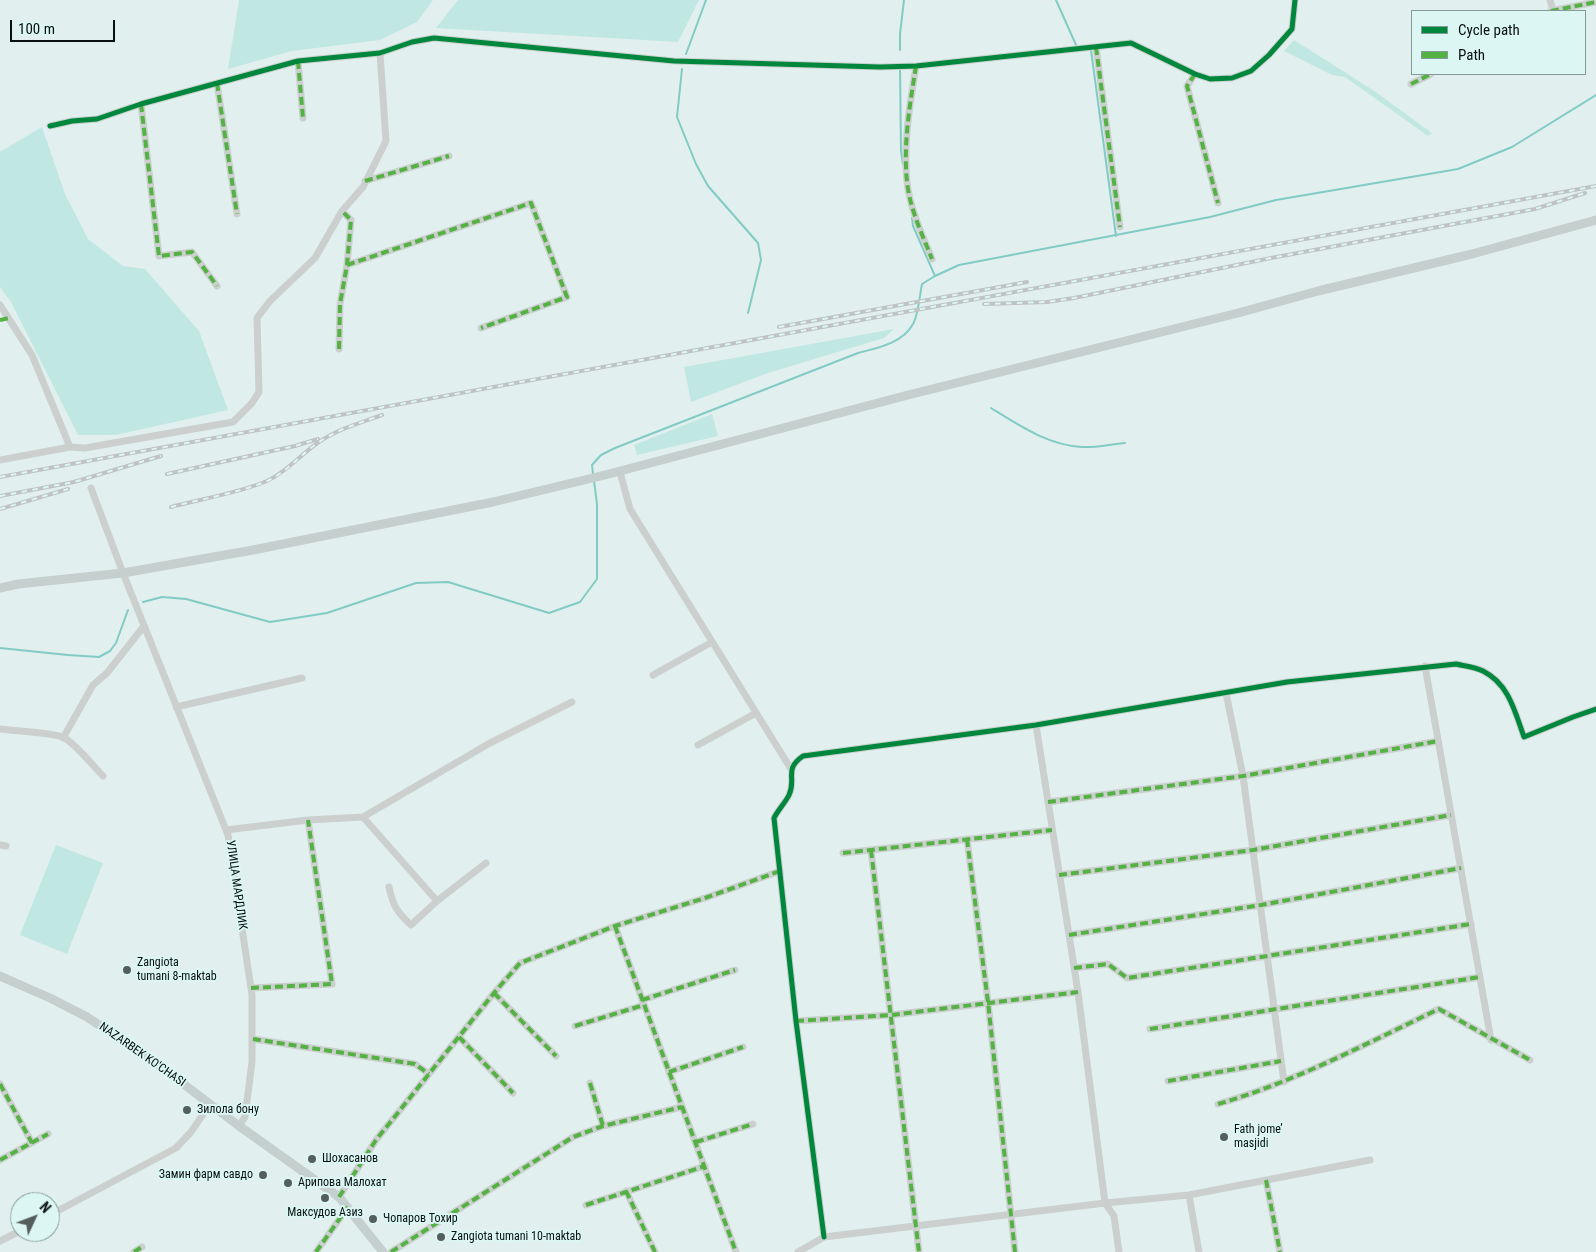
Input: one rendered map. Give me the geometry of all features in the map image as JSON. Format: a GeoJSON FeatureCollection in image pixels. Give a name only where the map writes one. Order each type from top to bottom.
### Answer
{"type":"FeatureCollection","features":[{"type":"Feature","properties":{"kind":"main road"},"geometry":{"type":"LineString","coordinates":[[0,588],[18,584],[122,573],[428,516],[583,481],[908,394],[1472,254],[1596,220]]}},
{"type":"Feature","properties":{"kind":"main road","name":"NAZARBEK KO'CHASI"},"geometry":{"type":"LineString","coordinates":[[0,976],[93,1020],[153,1060],[239,1126],[339,1198],[383,1252]]}},
{"type":"Feature","properties":{"kind":"street"},"geometry":{"type":"LineString","coordinates":[[50,126],[72,121],[97,119],[141,104],[298,61],[380,53],[412,42],[434,38],[674,61],[880,67],[916,66],[1131,43],[1194,74],[1210,79],[1232,78],[1251,70],[1269,55],[1292,29],[1295,0]]}},
{"type":"Feature","properties":{"kind":"street"},"geometry":{"type":"LineString","coordinates":[[1557,10],[1596,2]]}},
{"type":"Feature","properties":{"kind":"street"},"geometry":{"type":"LineString","coordinates":[[1096,47],[1120,227]]}},
{"type":"Feature","properties":{"kind":"street"},"geometry":{"type":"LineString","coordinates":[[0,460],[70,447],[85,448],[233,422],[252,403],[259,392],[257,318],[270,301],[314,258],[342,211],[365,181],[386,141],[380,53]]}},
{"type":"Feature","properties":{"kind":"street"},"geometry":{"type":"LineString","coordinates":[[298,61],[303,118]]}},
{"type":"Feature","properties":{"kind":"street"},"geometry":{"type":"LineString","coordinates":[[916,66],[907,126],[907,182],[916,220],[932,259]]}},
{"type":"Feature","properties":{"kind":"street"},"geometry":{"type":"LineString","coordinates":[[1194,74],[1187,86],[1218,204]]}},
{"type":"Feature","properties":{"kind":"street"},"geometry":{"type":"LineString","coordinates":[[1411,84],[1429,75]]}},
{"type":"Feature","properties":{"kind":"street"},"geometry":{"type":"LineString","coordinates":[[216,84],[237,214]]}},
{"type":"Feature","properties":{"kind":"street"},"geometry":{"type":"LineString","coordinates":[[141,104],[159,256],[192,252],[217,286]]}},
{"type":"Feature","properties":{"kind":"street"},"geometry":{"type":"LineString","coordinates":[[365,181],[449,156]]}},
{"type":"Feature","properties":{"kind":"street"},"geometry":{"type":"LineString","coordinates":[[347,265],[531,202],[567,297],[481,328]]}},
{"type":"Feature","properties":{"kind":"street"},"geometry":{"type":"LineString","coordinates":[[339,349],[340,304],[347,265],[350,220],[342,211]]}},
{"type":"Feature","properties":{"kind":"street"},"geometry":{"type":"LineString","coordinates":[[0,305],[32,355],[70,447]]}},
{"type":"Feature","properties":{"kind":"street"},"geometry":{"type":"LineString","coordinates":[[0,320],[9,318]]}},
{"type":"Feature","properties":{"kind":"street"},"geometry":{"type":"LineString","coordinates":[[620,472],[630,509],[790,769],[792,785],[789,795],[774,818],[796,1021],[824,1237]]}},
{"type":"Feature","properties":{"kind":"street","name":"УЛИЦА МАРДЛИК"},"geometry":{"type":"LineString","coordinates":[[91,488],[122,573],[226,830],[251,988],[252,1062],[245,1117],[239,1126]]}},
{"type":"Feature","properties":{"kind":"street"},"geometry":{"type":"LineString","coordinates":[[63,738],[93,685],[107,673],[144,626]]}},
{"type":"Feature","properties":{"kind":"street"},"geometry":{"type":"LineString","coordinates":[[653,675],[712,642]]}},
{"type":"Feature","properties":{"kind":"street"},"geometry":{"type":"LineString","coordinates":[[790,769],[803,756],[1036,726],[1287,682],[1387,672],[1425,666],[1456,664],[1483,671],[1500,682],[1509,696],[1524,737],[1596,709]]}},
{"type":"Feature","properties":{"kind":"street"},"geometry":{"type":"LineString","coordinates":[[1425,666],[1491,1040]]}},
{"type":"Feature","properties":{"kind":"street"},"geometry":{"type":"LineString","coordinates":[[176,708],[302,678]]}},
{"type":"Feature","properties":{"kind":"street"},"geometry":{"type":"LineString","coordinates":[[1226,693],[1243,776],[1284,1082]]}},
{"type":"Feature","properties":{"kind":"street"},"geometry":{"type":"LineString","coordinates":[[226,830],[308,820],[363,817],[490,744],[572,702]]}},
{"type":"Feature","properties":{"kind":"street"},"geometry":{"type":"LineString","coordinates":[[698,745],[756,713]]}},
{"type":"Feature","properties":{"kind":"street"},"geometry":{"type":"LineString","coordinates":[[1036,726],[1078,992],[1105,1203],[1114,1216],[1119,1252]]}},
{"type":"Feature","properties":{"kind":"street"},"geometry":{"type":"LineString","coordinates":[[0,729],[35,732],[63,738],[72,744],[103,776]]}},
{"type":"Feature","properties":{"kind":"street"},"geometry":{"type":"LineString","coordinates":[[1048,802],[1243,776],[1438,741]]}},
{"type":"Feature","properties":{"kind":"street"},"geometry":{"type":"LineString","coordinates":[[1059,875],[1253,850],[1451,815]]}},
{"type":"Feature","properties":{"kind":"street"},"geometry":{"type":"LineString","coordinates":[[363,817],[437,901]]}},
{"type":"Feature","properties":{"kind":"street"},"geometry":{"type":"LineString","coordinates":[[251,988],[332,984],[308,820]]}},
{"type":"Feature","properties":{"kind":"street"},"geometry":{"type":"LineString","coordinates":[[843,853],[1052,830]]}},
{"type":"Feature","properties":{"kind":"street"},"geometry":{"type":"LineString","coordinates":[[967,839],[988,1002],[1015,1252]]}},
{"type":"Feature","properties":{"kind":"street"},"geometry":{"type":"LineString","coordinates":[[870,850],[919,1252]]}},
{"type":"Feature","properties":{"kind":"street"},"geometry":{"type":"LineString","coordinates":[[389,887],[392,903],[401,916],[411,925],[437,901],[486,863]]}},
{"type":"Feature","properties":{"kind":"street"},"geometry":{"type":"LineString","coordinates":[[1069,934],[1261,905],[1460,868]]}},
{"type":"Feature","properties":{"kind":"street"},"geometry":{"type":"LineString","coordinates":[[339,1198],[376,1140],[520,963],[615,926],[705,898],[780,871]]}},
{"type":"Feature","properties":{"kind":"street"},"geometry":{"type":"LineString","coordinates":[[1074,968],[1108,964],[1127,978],[1470,924]]}},
{"type":"Feature","properties":{"kind":"street"},"geometry":{"type":"LineString","coordinates":[[615,926],[736,1252]]}},
{"type":"Feature","properties":{"kind":"street"},"geometry":{"type":"LineString","coordinates":[[575,1026],[734,970]]}},
{"type":"Feature","properties":{"kind":"street"},"geometry":{"type":"LineString","coordinates":[[1150,1029],[1480,977]]}},
{"type":"Feature","properties":{"kind":"street"},"geometry":{"type":"LineString","coordinates":[[796,1021],[891,1015],[1078,992]]}},
{"type":"Feature","properties":{"kind":"street"},"geometry":{"type":"LineString","coordinates":[[494,993],[556,1056]]}},
{"type":"Feature","properties":{"kind":"street"},"geometry":{"type":"LineString","coordinates":[[1218,1104],[1244,1097],[1284,1082],[1439,1009],[1491,1040],[1530,1060]]}},
{"type":"Feature","properties":{"kind":"street"},"geometry":{"type":"LineString","coordinates":[[458,1037],[513,1093]]}},
{"type":"Feature","properties":{"kind":"street"},"geometry":{"type":"LineString","coordinates":[[253,1039],[415,1064],[429,1074]]}},
{"type":"Feature","properties":{"kind":"street"},"geometry":{"type":"LineString","coordinates":[[669,1072],[743,1048]]}},
{"type":"Feature","properties":{"kind":"street"},"geometry":{"type":"LineString","coordinates":[[1168,1081],[1281,1061]]}},
{"type":"Feature","properties":{"kind":"street"},"geometry":{"type":"LineString","coordinates":[[590,1083],[603,1126]]}},
{"type":"Feature","properties":{"kind":"street"},"geometry":{"type":"LineString","coordinates":[[0,1084],[32,1143]]}},
{"type":"Feature","properties":{"kind":"street"},"geometry":{"type":"LineString","coordinates":[[60,1210],[176,1148],[191,1132],[210,1104]]}},
{"type":"Feature","properties":{"kind":"street"},"geometry":{"type":"LineString","coordinates":[[391,1252],[573,1137],[603,1126],[682,1107]]}},
{"type":"Feature","properties":{"kind":"street"},"geometry":{"type":"LineString","coordinates":[[696,1142],[753,1124]]}},
{"type":"Feature","properties":{"kind":"street"},"geometry":{"type":"LineString","coordinates":[[0,1160],[48,1134]]}},
{"type":"Feature","properties":{"kind":"street"},"geometry":{"type":"LineString","coordinates":[[798,1252],[824,1237],[1105,1203],[1189,1195],[1370,1160]]}},
{"type":"Feature","properties":{"kind":"street"},"geometry":{"type":"LineString","coordinates":[[586,1205],[704,1166]]}},
{"type":"Feature","properties":{"kind":"street"},"geometry":{"type":"LineString","coordinates":[[1266,1180],[1280,1252]]}},
{"type":"Feature","properties":{"kind":"street"},"geometry":{"type":"LineString","coordinates":[[626,1191],[655,1252]]}},
{"type":"Feature","properties":{"kind":"street"},"geometry":{"type":"LineString","coordinates":[[1189,1195],[1199,1252]]}},
{"type":"Feature","properties":{"kind":"street"},"geometry":{"type":"LineString","coordinates":[[316,1252],[348,1207]]}},
{"type":"Feature","properties":{"kind":"street"},"geometry":{"type":"LineString","coordinates":[[134,1252],[142,1247]]}},
{"type":"Feature","properties":{"kind":"shaded area"},"geometry":{"type":"Polygon","coordinates":[[[239,0],[433,0],[417,22],[380,40],[292,51],[228,69],[239,0]]]}},
{"type":"Feature","properties":{"kind":"shaded area"},"geometry":{"type":"Polygon","coordinates":[[[458,0],[699,0],[678,42],[436,28],[458,0]]]}},
{"type":"Feature","properties":{"kind":"shaded area"},"geometry":{"type":"Polygon","coordinates":[[[1294,40],[1373,90],[1432,133],[1428,136],[1345,77],[1332,75],[1284,51],[1294,40]]]}},
{"type":"Feature","properties":{"kind":"shaded area"},"geometry":{"type":"Polygon","coordinates":[[[42,127],[65,194],[88,239],[123,266],[145,269],[199,331],[228,410],[116,435],[78,435],[11,302],[0,287],[0,152],[42,127]]]}},
{"type":"Feature","properties":{"kind":"shaded area"},"geometry":{"type":"Polygon","coordinates":[[[894,329],[884,338],[768,373],[691,402],[684,367],[894,329]]]}},
{"type":"Feature","properties":{"kind":"shaded area"},"geometry":{"type":"Polygon","coordinates":[[[712,414],[718,436],[637,455],[634,445],[712,414]]]}},
{"type":"Feature","properties":{"kind":"shaded area"},"geometry":{"type":"Polygon","coordinates":[[[56,845],[103,863],[67,954],[20,935],[56,845]]]}},
{"type":"Feature","properties":{"kind":"waterway"},"geometry":{"type":"LineString","coordinates":[[686,54],[706,0]]}},
{"type":"Feature","properties":{"kind":"waterway"},"geometry":{"type":"LineString","coordinates":[[900,50],[904,0]]}},
{"type":"Feature","properties":{"kind":"waterway"},"geometry":{"type":"LineString","coordinates":[[1056,0],[1076,45]]}},
{"type":"Feature","properties":{"kind":"waterway"},"geometry":{"type":"LineString","coordinates":[[1091,50],[1116,236]]}},
{"type":"Feature","properties":{"kind":"waterway"},"geometry":{"type":"LineString","coordinates":[[682,69],[677,117],[696,164],[708,186],[758,243],[761,260],[748,313]]}},
{"type":"Feature","properties":{"kind":"waterway"},"geometry":{"type":"LineString","coordinates":[[900,69],[901,151],[903,164]]}},
{"type":"Feature","properties":{"kind":"waterway"},"geometry":{"type":"LineString","coordinates":[[593,474],[592,465],[601,455],[615,448],[858,353],[889,344],[903,336],[913,324],[918,310],[922,284],[959,265],[1210,217],[1276,200],[1458,169],[1512,147],[1596,95]]}},
{"type":"Feature","properties":{"kind":"waterway"},"geometry":{"type":"LineString","coordinates":[[912,218],[913,226],[935,276]]}},
{"type":"Feature","properties":{"kind":"waterway"},"geometry":{"type":"LineString","coordinates":[[991,408],[1035,434],[1058,443],[1087,447],[1125,443]]}},
{"type":"Feature","properties":{"kind":"waterway"},"geometry":{"type":"LineString","coordinates":[[143,602],[162,597],[186,599],[270,622],[327,613],[416,583],[448,582],[549,613],[580,602],[597,579],[597,504],[594,481]]}},
{"type":"Feature","properties":{"kind":"waterway"},"geometry":{"type":"LineString","coordinates":[[0,648],[99,657],[110,651],[116,643],[128,610]]}},
{"type":"Feature","properties":{"kind":"railway"},"geometry":{"type":"LineString","coordinates":[[0,477],[1596,186]]}},
{"type":"Feature","properties":{"kind":"railway"},"geometry":{"type":"LineString","coordinates":[[984,304],[1047,302],[1074,298],[1271,258],[1535,209],[1585,193]]}},
{"type":"Feature","properties":{"kind":"railway"},"geometry":{"type":"LineString","coordinates":[[779,327],[1027,282]]}},
{"type":"Feature","properties":{"kind":"railway"},"geometry":{"type":"LineString","coordinates":[[171,507],[267,481],[281,473],[326,437],[382,415]]}},
{"type":"Feature","properties":{"kind":"railway"},"geometry":{"type":"LineString","coordinates":[[167,474],[295,446],[318,439]]}},
{"type":"Feature","properties":{"kind":"railway"},"geometry":{"type":"LineString","coordinates":[[0,496],[74,482],[161,456]]}},
{"type":"Feature","properties":{"kind":"railway"},"geometry":{"type":"LineString","coordinates":[[0,509],[68,489]]}},
{"type":"Feature","properties":{"kind":"marked path"},"geometry":{"type":"LineString","coordinates":[[1556,10],[1596,2]]}},
{"type":"Feature","properties":{"kind":"marked path"},"geometry":{"type":"LineString","coordinates":[[1096,47],[1120,227]]}},
{"type":"Feature","properties":{"kind":"marked path"},"geometry":{"type":"LineString","coordinates":[[298,61],[303,118]]}},
{"type":"Feature","properties":{"kind":"marked path"},"geometry":{"type":"LineString","coordinates":[[916,66],[909,109],[906,153],[907,182],[920,231],[932,259]]}},
{"type":"Feature","properties":{"kind":"marked path"},"geometry":{"type":"LineString","coordinates":[[1195,74],[1187,86],[1218,203]]}},
{"type":"Feature","properties":{"kind":"marked path"},"geometry":{"type":"LineString","coordinates":[[1411,84],[1429,75]]}},
{"type":"Feature","properties":{"kind":"marked path"},"geometry":{"type":"LineString","coordinates":[[217,83],[237,214]]}},
{"type":"Feature","properties":{"kind":"marked path"},"geometry":{"type":"LineString","coordinates":[[141,104],[159,256],[192,252],[217,286]]}},
{"type":"Feature","properties":{"kind":"marked path"},"geometry":{"type":"LineString","coordinates":[[365,181],[449,156]]}},
{"type":"Feature","properties":{"kind":"marked path"},"geometry":{"type":"LineString","coordinates":[[347,265],[531,203],[567,297],[481,328]]}},
{"type":"Feature","properties":{"kind":"marked path"},"geometry":{"type":"LineString","coordinates":[[339,349],[340,304],[347,265],[351,220],[342,211]]}},
{"type":"Feature","properties":{"kind":"marked path"},"geometry":{"type":"LineString","coordinates":[[0,320],[9,318]]}},
{"type":"Feature","properties":{"kind":"marked path"},"geometry":{"type":"LineString","coordinates":[[1048,802],[1243,776],[1438,741]]}},
{"type":"Feature","properties":{"kind":"marked path"},"geometry":{"type":"LineString","coordinates":[[1059,875],[1253,850],[1451,815]]}},
{"type":"Feature","properties":{"kind":"marked path"},"geometry":{"type":"LineString","coordinates":[[251,988],[332,984],[308,820]]}},
{"type":"Feature","properties":{"kind":"marked path"},"geometry":{"type":"LineString","coordinates":[[843,853],[1052,830]]}},
{"type":"Feature","properties":{"kind":"marked path"},"geometry":{"type":"LineString","coordinates":[[967,839],[988,1002],[1015,1252]]}},
{"type":"Feature","properties":{"kind":"marked path"},"geometry":{"type":"LineString","coordinates":[[871,850],[919,1252]]}},
{"type":"Feature","properties":{"kind":"marked path"},"geometry":{"type":"LineString","coordinates":[[1069,935],[1261,905],[1461,868]]}},
{"type":"Feature","properties":{"kind":"marked path"},"geometry":{"type":"LineString","coordinates":[[339,1197],[376,1140],[520,963],[615,926],[705,898],[780,871]]}},
{"type":"Feature","properties":{"kind":"marked path"},"geometry":{"type":"LineString","coordinates":[[1074,968],[1108,964],[1127,978],[1471,924]]}},
{"type":"Feature","properties":{"kind":"marked path"},"geometry":{"type":"LineString","coordinates":[[615,926],[736,1252]]}},
{"type":"Feature","properties":{"kind":"marked path"},"geometry":{"type":"LineString","coordinates":[[642,1000],[735,970]]}},
{"type":"Feature","properties":{"kind":"marked path"},"geometry":{"type":"LineString","coordinates":[[1150,1029],[1480,977]]}},
{"type":"Feature","properties":{"kind":"marked path"},"geometry":{"type":"LineString","coordinates":[[796,1021],[891,1015],[1078,992]]}},
{"type":"Feature","properties":{"kind":"marked path"},"geometry":{"type":"LineString","coordinates":[[494,993],[556,1056]]}},
{"type":"Feature","properties":{"kind":"marked path"},"geometry":{"type":"LineString","coordinates":[[575,1026],[644,1005]]}},
{"type":"Feature","properties":{"kind":"marked path"},"geometry":{"type":"LineString","coordinates":[[1218,1104],[1275,1085],[1303,1073],[1439,1009],[1530,1060]]}},
{"type":"Feature","properties":{"kind":"marked path"},"geometry":{"type":"LineString","coordinates":[[459,1037],[513,1093]]}},
{"type":"Feature","properties":{"kind":"marked path"},"geometry":{"type":"LineString","coordinates":[[253,1039],[415,1064],[429,1074]]}},
{"type":"Feature","properties":{"kind":"marked path"},"geometry":{"type":"LineString","coordinates":[[669,1072],[743,1047]]}},
{"type":"Feature","properties":{"kind":"marked path"},"geometry":{"type":"LineString","coordinates":[[1168,1081],[1281,1061]]}},
{"type":"Feature","properties":{"kind":"marked path"},"geometry":{"type":"LineString","coordinates":[[590,1083],[603,1126]]}},
{"type":"Feature","properties":{"kind":"marked path"},"geometry":{"type":"LineString","coordinates":[[0,1084],[32,1143]]}},
{"type":"Feature","properties":{"kind":"marked path"},"geometry":{"type":"LineString","coordinates":[[391,1252],[573,1137],[603,1126],[682,1107]]}},
{"type":"Feature","properties":{"kind":"marked path"},"geometry":{"type":"LineString","coordinates":[[696,1142],[753,1124]]}},
{"type":"Feature","properties":{"kind":"marked path"},"geometry":{"type":"LineString","coordinates":[[0,1160],[48,1134]]}},
{"type":"Feature","properties":{"kind":"marked path"},"geometry":{"type":"LineString","coordinates":[[586,1205],[705,1166]]}},
{"type":"Feature","properties":{"kind":"marked path"},"geometry":{"type":"LineString","coordinates":[[1266,1180],[1280,1252]]}},
{"type":"Feature","properties":{"kind":"marked path"},"geometry":{"type":"LineString","coordinates":[[626,1191],[655,1252]]}},
{"type":"Feature","properties":{"kind":"marked path"},"geometry":{"type":"LineString","coordinates":[[316,1252],[348,1207]]}},
{"type":"Feature","properties":{"kind":"marked path"},"geometry":{"type":"LineString","coordinates":[[134,1252],[142,1247]]}},
{"type":"Feature","properties":{"kind":"cycle path"},"geometry":{"type":"LineString","coordinates":[[50,126],[72,121],[97,119],[141,104],[298,61],[380,53],[412,42],[434,38],[674,61],[880,67],[916,66],[1131,43],[1195,74],[1210,79],[1232,78],[1251,71],[1269,55],[1292,29],[1295,0]]}},
{"type":"Feature","properties":{"kind":"cycle path"},"geometry":{"type":"LineString","coordinates":[[824,1237],[796,1021],[774,818],[789,795],[792,784],[792,770],[797,761],[803,756],[1036,725],[1287,682],[1456,664],[1483,671],[1499,683],[1510,700],[1524,737],[1596,709]]}},
{"type":"Feature","properties":{"kind":"place","name":"Zangiota tumani 8-maktab"},"geometry":{"type":"Point","coordinates":[127,970]}},
{"type":"Feature","properties":{"kind":"place","name":"Зилола бону"},"geometry":{"type":"Point","coordinates":[187,1110]}},
{"type":"Feature","properties":{"kind":"place","name":"Fath jome’ masjidi"},"geometry":{"type":"Point","coordinates":[1224,1137]}},
{"type":"Feature","properties":{"kind":"place","name":"Шохасанов"},"geometry":{"type":"Point","coordinates":[312,1159]}},
{"type":"Feature","properties":{"kind":"place","name":"Замин фарм савдо"},"geometry":{"type":"Point","coordinates":[263,1175]}},
{"type":"Feature","properties":{"kind":"place","name":"Арипова Малохат"},"geometry":{"type":"Point","coordinates":[288,1183]}},
{"type":"Feature","properties":{"kind":"place","name":"Максудов Азиз"},"geometry":{"type":"Point","coordinates":[325,1198]}},
{"type":"Feature","properties":{"kind":"place","name":"Чопаров Тохир"},"geometry":{"type":"Point","coordinates":[373,1219]}},
{"type":"Feature","properties":{"kind":"place","name":"Zangiota tumani 10-maktab"},"geometry":{"type":"Point","coordinates":[441,1237]}}]}
